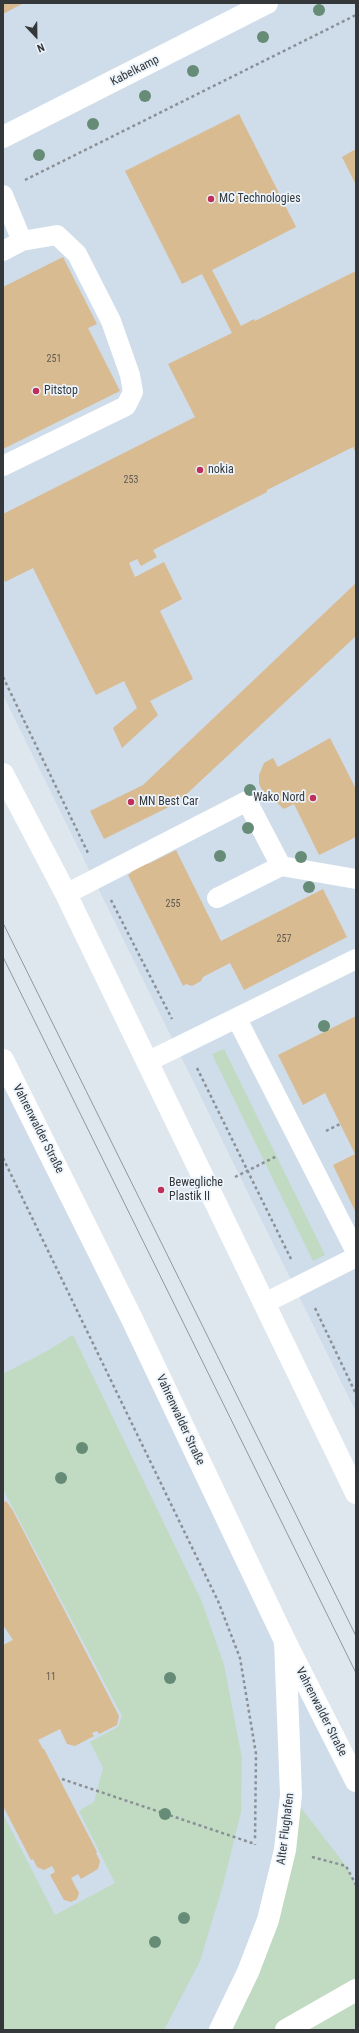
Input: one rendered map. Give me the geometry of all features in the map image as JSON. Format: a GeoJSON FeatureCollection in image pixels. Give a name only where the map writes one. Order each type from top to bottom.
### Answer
{"type":"FeatureCollection","features":[{"type":"Feature","properties":{"kind":"main road","name":"Kabelkamp"},"geometry":{"type":"LineString","coordinates":[[3,138],[266,3]]}},
{"type":"Feature","properties":{"kind":"main road"},"geometry":{"type":"LineString","coordinates":[[3,774],[66,894],[356,1493]]}},
{"type":"Feature","properties":{"kind":"main road","name":"Vahrenwalder Straße"},"geometry":{"type":"LineString","coordinates":[[3,1060],[132,1319],[285,1641],[356,1781]]}},
{"type":"Feature","properties":{"kind":"main road","name":"Alter Flughafen"},"geometry":{"type":"LineString","coordinates":[[220,2030],[248,1972],[268,1920],[285,1850],[291,1795],[285,1641]]}},
{"type":"Feature","properties":{"kind":"main road"},"geometry":{"type":"LineString","coordinates":[[286,2030],[356,1990]]}},
{"type":"Feature","properties":{"kind":"lane"},"geometry":{"type":"LineString","coordinates":[[3,195],[22,241]]}},
{"type":"Feature","properties":{"kind":"lane"},"geometry":{"type":"LineString","coordinates":[[3,251],[22,241],[57,235],[76,254],[111,321],[130,375],[133,392],[126,406],[3,466]]}},
{"type":"Feature","properties":{"kind":"lane"},"geometry":{"type":"LineString","coordinates":[[66,894],[247,801],[281,866]]}},
{"type":"Feature","properties":{"kind":"lane"},"geometry":{"type":"LineString","coordinates":[[217,898],[281,866],[356,879]]}},
{"type":"Feature","properties":{"kind":"lane"},"geometry":{"type":"LineString","coordinates":[[147,1062],[356,959]]}},
{"type":"Feature","properties":{"kind":"lane"},"geometry":{"type":"LineString","coordinates":[[236,1019],[356,1252]]}},
{"type":"Feature","properties":{"kind":"lane"},"geometry":{"type":"LineString","coordinates":[[265,1304],[356,1257]]}},
{"type":"Feature","properties":{"kind":"path"},"geometry":{"type":"LineString","coordinates":[[24,180],[356,16]]}},
{"type":"Feature","properties":{"kind":"path"},"geometry":{"type":"LineString","coordinates":[[3,1158],[215,1594],[240,1658],[256,1754],[254,1852]]}},
{"type":"Feature","properties":{"kind":"path"},"geometry":{"type":"LineString","coordinates":[[62,1779],[255,1844],[285,1850],[346,1866],[356,1885]]}},
{"type":"Feature","properties":{"kind":"shaded area"},"geometry":{"type":"Polygon","coordinates":[[[3,3],[356,3],[356,1412],[3,695],[3,3]]]}},
{"type":"Feature","properties":{"kind":"shaded area"},"geometry":{"type":"Polygon","coordinates":[[[3,1062],[356,1781],[356,2030],[3,2030],[3,1062]]]}},
{"type":"Feature","properties":{"kind":"green space"},"geometry":{"type":"Polygon","coordinates":[[[224,1049],[325,1255],[313,1261],[212,1054],[224,1049]]]}},
{"type":"Feature","properties":{"kind":"green space"},"geometry":{"type":"Polygon","coordinates":[[[73,1335],[202,1602],[224,1665],[242,1758],[241,1812],[223,1885],[200,1961],[164,2030],[3,2030],[3,1814],[55,1915],[115,1883],[79,1811],[94,1802],[103,1768],[90,1742],[118,1727],[122,1716],[3,1489],[3,1374],[47,1351],[73,1335]]]}},
{"type":"Feature","properties":{"kind":"green space"},"geometry":{"type":"Polygon","coordinates":[[[291,1795],[346,1866],[356,1885],[356,2030],[220,2030],[248,1972],[291,1795]]]}},
{"type":"Feature","properties":{"kind":"building"},"geometry":{"type":"Polygon","coordinates":[[[3,3],[24,3],[3,14],[3,3]]]}},
{"type":"Feature","properties":{"kind":"building"},"geometry":{"type":"Polygon","coordinates":[[[239,114],[296,227],[212,270],[241,326],[254,319],[255,321],[356,271],[356,453],[353,447],[267,490],[267,492],[153,550],[157,557],[141,566],[137,559],[129,563],[135,577],[164,562],[182,599],[160,611],[193,679],[150,701],[158,715],[122,748],[113,728],[137,708],[124,681],[96,695],[33,568],[5,582],[3,577],[3,514],[195,417],[168,364],[232,333],[202,274],[182,284],[125,171],[239,114]]]}},
{"type":"Feature","properties":{"kind":"building"},"geometry":{"type":"Polygon","coordinates":[[[356,149],[356,185],[342,157],[356,149]]]}},
{"type":"Feature","properties":{"kind":"building"},"geometry":{"type":"Polygon","coordinates":[[[63,257],[97,324],[88,328],[120,391],[3,449],[3,287],[63,257]]]}},
{"type":"Feature","properties":{"kind":"building"},"geometry":{"type":"Polygon","coordinates":[[[356,583],[356,636],[177,803],[104,839],[90,811],[143,785],[356,583]]]}},
{"type":"Feature","properties":{"kind":"building","name":"Wako Nord"},"geometry":{"type":"Polygon","coordinates":[[[330,738],[356,789],[356,837],[319,855],[294,804],[284,809],[262,790],[259,784],[259,775],[264,763],[271,759],[273,758],[278,767],[330,738]]]}},
{"type":"Feature","properties":{"kind":"building"},"geometry":{"type":"Polygon","coordinates":[[[176,850],[221,941],[323,889],[347,937],[244,990],[230,963],[203,977],[201,981],[192,986],[186,984],[183,986],[128,875],[131,873],[132,866],[143,861],[148,864],[176,850]]]}},
{"type":"Feature","properties":{"kind":"building"},"geometry":{"type":"Polygon","coordinates":[[[356,1016],[356,1213],[333,1165],[355,1154],[325,1093],[303,1105],[278,1055],[356,1016]]]}},
{"type":"Feature","properties":{"kind":"building"},"geometry":{"type":"Polygon","coordinates":[[[3,1501],[7,1502],[13,1511],[119,1716],[117,1725],[99,1734],[97,1731],[92,1733],[94,1736],[75,1746],[67,1744],[60,1729],[38,1740],[97,1852],[96,1853],[100,1861],[98,1869],[81,1879],[78,1874],[71,1878],[79,1893],[77,1899],[71,1902],[64,1900],[50,1875],[55,1872],[52,1866],[44,1870],[37,1867],[33,1859],[31,1860],[3,1806],[3,1645],[13,1640],[3,1625],[3,1501]]]}},
{"type":"Feature","properties":{"kind":"tram line"},"geometry":{"type":"LineString","coordinates":[[3,923],[356,1636]]}},
{"type":"Feature","properties":{"kind":"tram line"},"geometry":{"type":"LineString","coordinates":[[3,957],[356,1673]]}},
{"type":"Feature","properties":{"kind":"place","name":"MC Technologies"},"geometry":{"type":"Point","coordinates":[211,199]}},
{"type":"Feature","properties":{"kind":"place","name":"Pitstop"},"geometry":{"type":"Point","coordinates":[36,391]}},
{"type":"Feature","properties":{"kind":"place","name":"nokia"},"geometry":{"type":"Point","coordinates":[200,470]}},
{"type":"Feature","properties":{"kind":"place","name":"Wako Nord"},"geometry":{"type":"Point","coordinates":[313,798]}},
{"type":"Feature","properties":{"kind":"place","name":"MN Best Car"},"geometry":{"type":"Point","coordinates":[131,802]}},
{"type":"Feature","properties":{"kind":"place","name":"Bewegliche Plastik II"},"geometry":{"type":"Point","coordinates":[161,1190]}}]}
